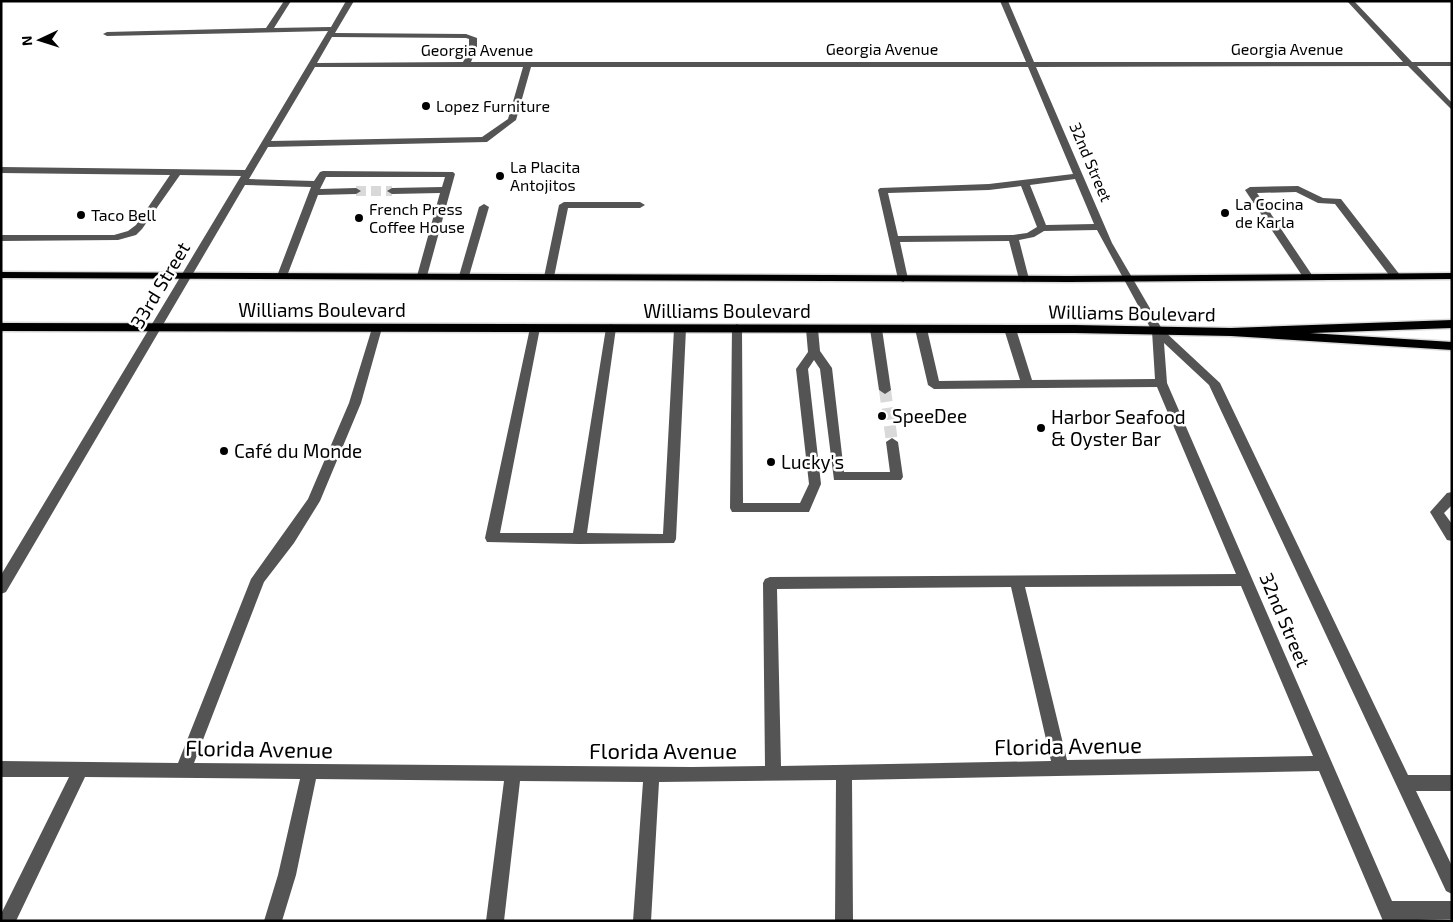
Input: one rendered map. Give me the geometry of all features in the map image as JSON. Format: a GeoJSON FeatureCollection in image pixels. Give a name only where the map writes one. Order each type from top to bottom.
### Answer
{"type":"FeatureCollection","features":[{"type":"Feature","properties":{"kind":"highway"},"geometry":{"type":"LineString","coordinates":[[1231,332],[1452,324]]}},
{"type":"Feature","properties":{"kind":"main road","name":"Williams Boulevard"},"geometry":{"type":"LineString","coordinates":[[1,276],[187,275],[903,279],[1452,276]]}},
{"type":"Feature","properties":{"kind":"main road","name":"Williams Boulevard"},"geometry":{"type":"LineString","coordinates":[[1,327],[1010,329],[1231,332],[1452,346]]}},
{"type":"Feature","properties":{"kind":"street"},"geometry":{"type":"LineString","coordinates":[[268,30],[288,1]]}},
{"type":"Feature","properties":{"kind":"street","name":"33rd Street"},"geometry":{"type":"LineString","coordinates":[[1,588],[350,1]]}},
{"type":"Feature","properties":{"kind":"street","name":"32nd Street"},"geometry":{"type":"LineString","coordinates":[[1004,1],[1100,227],[1158,331],[1214,383],[1452,885]]}},
{"type":"Feature","properties":{"kind":"street"},"geometry":{"type":"LineString","coordinates":[[1350,1],[1452,108]]}},
{"type":"Feature","properties":{"kind":"street"},"geometry":{"type":"LineString","coordinates":[[107,34],[268,30],[466,36],[473,38],[473,47],[466,65]]}},
{"type":"Feature","properties":{"kind":"street","name":"Georgia Avenue"},"geometry":{"type":"LineString","coordinates":[[313,65],[1452,64]]}},
{"type":"Feature","properties":{"kind":"street"},"geometry":{"type":"LineString","coordinates":[[266,144],[484,140],[512,120],[528,65]]}},
{"type":"Feature","properties":{"kind":"street"},"geometry":{"type":"LineString","coordinates":[[1,170],[248,173]]}},
{"type":"Feature","properties":{"kind":"street"},"geometry":{"type":"LineString","coordinates":[[1,238],[114,238],[132,233],[140,227],[177,172]]}},
{"type":"Feature","properties":{"kind":"street"},"geometry":{"type":"LineString","coordinates":[[282,276],[323,174],[450,174],[422,276]]}},
{"type":"Feature","properties":{"kind":"street"},"geometry":{"type":"LineString","coordinates":[[903,279],[883,190],[949,189],[1025,183],[1078,176]]}},
{"type":"Feature","properties":{"kind":"street"},"geometry":{"type":"LineString","coordinates":[[243,182],[356,191]]}},
{"type":"Feature","properties":{"kind":"street"},"geometry":{"type":"LineString","coordinates":[[1025,183],[1042,228]]}},
{"type":"Feature","properties":{"kind":"street"},"geometry":{"type":"LineString","coordinates":[[1309,278],[1250,190],[1298,189],[1321,202],[1338,201],[1396,277]]}},
{"type":"Feature","properties":{"kind":"street"},"geometry":{"type":"LineString","coordinates":[[392,191],[445,190]]}},
{"type":"Feature","properties":{"kind":"street"},"geometry":{"type":"LineString","coordinates":[[549,277],[564,205],[640,205]]}},
{"type":"Feature","properties":{"kind":"street"},"geometry":{"type":"LineString","coordinates":[[464,276],[484,206]]}},
{"type":"Feature","properties":{"kind":"street"},"geometry":{"type":"LineString","coordinates":[[894,239],[1014,238],[1030,235],[1042,228],[1100,227]]}},
{"type":"Feature","properties":{"kind":"street"},"geometry":{"type":"LineString","coordinates":[[1014,238],[1024,279]]}},
{"type":"Feature","properties":{"kind":"street"},"geometry":{"type":"LineString","coordinates":[[184,770],[258,579],[289,539],[314,501],[355,403],[377,328]]}},
{"type":"Feature","properties":{"kind":"street"},"geometry":{"type":"LineString","coordinates":[[535,328],[492,538],[669,539],[680,328]]}},
{"type":"Feature","properties":{"kind":"street"},"geometry":{"type":"LineString","coordinates":[[580,539],[611,328]]}},
{"type":"Feature","properties":{"kind":"street"},"geometry":{"type":"LineString","coordinates":[[737,328],[737,508],[804,508],[815,484],[802,369],[814,352]]}},
{"type":"Feature","properties":{"kind":"street"},"geometry":{"type":"LineString","coordinates":[[812,329],[814,352],[826,368],[838,477],[897,477],[892,442]]}},
{"type":"Feature","properties":{"kind":"street"},"geometry":{"type":"LineString","coordinates":[[876,329],[885,390]]}},
{"type":"Feature","properties":{"kind":"street"},"geometry":{"type":"LineString","coordinates":[[921,329],[934,385],[1161,383]]}},
{"type":"Feature","properties":{"kind":"street"},"geometry":{"type":"LineString","coordinates":[[1010,329],[1027,384]]}},
{"type":"Feature","properties":{"kind":"street","name":"32nd Street"},"geometry":{"type":"LineString","coordinates":[[1158,331],[1161,383],[1247,580],[1389,916]]}},
{"type":"Feature","properties":{"kind":"street"},"geometry":{"type":"LineString","coordinates":[[1452,497],[1437,512],[1452,536]]}},
{"type":"Feature","properties":{"kind":"street"},"geometry":{"type":"LineString","coordinates":[[773,774],[770,583],[1247,580]]}},
{"type":"Feature","properties":{"kind":"street"},"geometry":{"type":"LineString","coordinates":[[1018,582],[1061,768]]}},
{"type":"Feature","properties":{"kind":"street","name":"Florida Avenue"},"geometry":{"type":"LineString","coordinates":[[1,768],[513,774],[773,774],[1325,763]]}},
{"type":"Feature","properties":{"kind":"street"},"geometry":{"type":"LineString","coordinates":[[7,921],[81,769]]}},
{"type":"Feature","properties":{"kind":"street"},"geometry":{"type":"LineString","coordinates":[[273,921],[287,875],[310,772]]}},
{"type":"Feature","properties":{"kind":"street"},"geometry":{"type":"LineString","coordinates":[[844,772],[844,921]]}},
{"type":"Feature","properties":{"kind":"street"},"geometry":{"type":"LineString","coordinates":[[495,921],[513,774]]}},
{"type":"Feature","properties":{"kind":"street"},"geometry":{"type":"LineString","coordinates":[[642,921],[652,774]]}},
{"type":"Feature","properties":{"kind":"street"},"geometry":{"type":"LineString","coordinates":[[1404,783],[1452,783]]}},
{"type":"Feature","properties":{"kind":"street"},"geometry":{"type":"LineString","coordinates":[[1389,916],[1452,910]]}},
{"type":"Feature","properties":{"kind":"tunnel"},"geometry":{"type":"LineString","coordinates":[[356,191],[392,191]]}},
{"type":"Feature","properties":{"kind":"tunnel"},"geometry":{"type":"LineString","coordinates":[[885,390],[892,442]]}},
{"type":"Feature","properties":{"kind":"place","name":"Lopez Furniture"},"geometry":{"type":"Point","coordinates":[426,106]}},
{"type":"Feature","properties":{"kind":"place","name":"La Placita Antojitos"},"geometry":{"type":"Point","coordinates":[500,176]}},
{"type":"Feature","properties":{"kind":"place","name":"La Cocina de Karla"},"geometry":{"type":"Point","coordinates":[1225,213]}},
{"type":"Feature","properties":{"kind":"place","name":"Taco Bell"},"geometry":{"type":"Point","coordinates":[81,215]}},
{"type":"Feature","properties":{"kind":"place","name":"French Press Coffee House"},"geometry":{"type":"Point","coordinates":[359,218]}},
{"type":"Feature","properties":{"kind":"place","name":"SpeeDee"},"geometry":{"type":"Point","coordinates":[882,416]}},
{"type":"Feature","properties":{"kind":"place","name":"Harbor Seafood & Oyster Bar"},"geometry":{"type":"Point","coordinates":[1041,428]}},
{"type":"Feature","properties":{"kind":"place","name":"Café du Monde"},"geometry":{"type":"Point","coordinates":[224,451]}},
{"type":"Feature","properties":{"kind":"place","name":"Lucky's"},"geometry":{"type":"Point","coordinates":[771,462]}}]}
